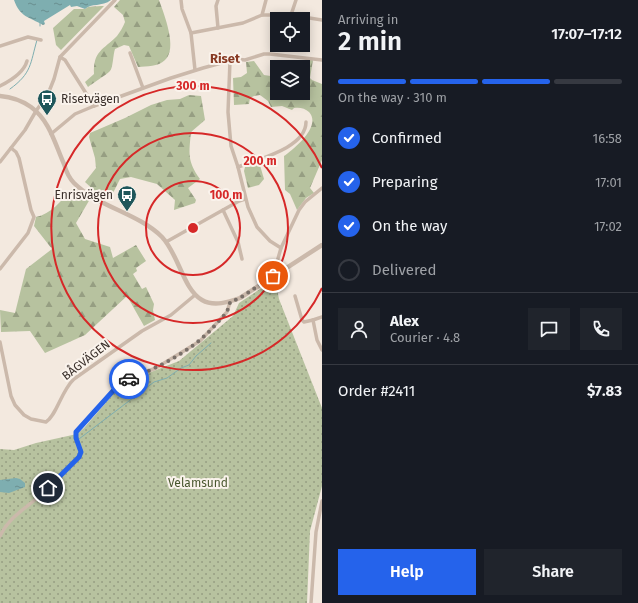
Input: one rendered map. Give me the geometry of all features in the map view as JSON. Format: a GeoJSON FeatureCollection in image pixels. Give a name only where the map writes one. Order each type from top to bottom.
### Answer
{"type":"FeatureCollection","features":[{"type":"Feature","properties":{"kind":"street"},"geometry":{"type":"LineString","coordinates":[[0,162],[25,130],[36,111],[45,100],[52,87],[60,57],[115,0]]}},
{"type":"Feature","properties":{"kind":"street"},"geometry":{"type":"LineString","coordinates":[[181,0],[182,9],[191,33],[195,70]]}},
{"type":"Feature","properties":{"kind":"street"},"geometry":{"type":"LineString","coordinates":[[218,0],[216,6],[218,28]]}},
{"type":"Feature","properties":{"kind":"street"},"geometry":{"type":"LineString","coordinates":[[262,14],[266,0]]}},
{"type":"Feature","properties":{"kind":"street"},"geometry":{"type":"LineString","coordinates":[[292,12],[296,0]]}},
{"type":"Feature","properties":{"kind":"street"},"geometry":{"type":"LineString","coordinates":[[191,33],[249,22],[262,14],[270,14]]}},
{"type":"Feature","properties":{"kind":"street"},"geometry":{"type":"LineString","coordinates":[[310,18],[322,20]]}},
{"type":"Feature","properties":{"kind":"street"},"geometry":{"type":"LineString","coordinates":[[0,46],[28,37],[41,40]]}},
{"type":"Feature","properties":{"kind":"street"},"geometry":{"type":"LineString","coordinates":[[130,52],[143,88]]}},
{"type":"Feature","properties":{"kind":"street"},"geometry":{"type":"LineString","coordinates":[[51,134],[75,114],[195,70],[236,59],[245,60],[264,54],[322,60]]}},
{"type":"Feature","properties":{"kind":"street"},"geometry":{"type":"LineString","coordinates":[[60,57],[65,60],[94,106]]}},
{"type":"Feature","properties":{"kind":"street"},"geometry":{"type":"LineString","coordinates":[[0,86],[23,68],[27,61]]}},
{"type":"Feature","properties":{"kind":"street"},"geometry":{"type":"LineString","coordinates":[[230,61],[228,112],[229,141],[238,166],[245,198],[257,227],[270,241],[281,248]]}},
{"type":"Feature","properties":{"kind":"street"},"geometry":{"type":"LineString","coordinates":[[0,96],[18,100],[36,111],[45,121],[65,168],[73,182],[87,193],[159,234],[177,259],[188,286],[195,295],[203,301],[230,302],[240,298],[322,245]]}},
{"type":"Feature","properties":{"kind":"street"},"geometry":{"type":"LineString","coordinates":[[238,166],[278,153],[300,137],[305,130],[306,122]]}},
{"type":"Feature","properties":{"kind":"street"},"geometry":{"type":"LineString","coordinates":[[0,269],[28,233],[34,217],[16,152],[11,148]]}},
{"type":"Feature","properties":{"kind":"street"},"geometry":{"type":"LineString","coordinates":[[273,276],[281,248],[299,210],[305,202],[322,188]]}},
{"type":"Feature","properties":{"kind":"street"},"geometry":{"type":"LineString","coordinates":[[166,242],[245,198]]}},
{"type":"Feature","properties":{"kind":"street"},"geometry":{"type":"LineString","coordinates":[[223,210],[238,242],[242,259]]}},
{"type":"Feature","properties":{"kind":"street","name":"BÅGVÄGEN"},"geometry":{"type":"LineString","coordinates":[[0,342],[11,396],[15,405],[24,415],[32,420],[46,422],[52,416],[65,389],[74,379],[142,331],[171,315],[195,295]]}},
{"type":"Feature","properties":{"kind":"street"},"geometry":{"type":"LineString","coordinates":[[295,296],[302,320],[304,322],[322,317]]}},
{"type":"Feature","properties":{"kind":"street"},"geometry":{"type":"LineString","coordinates":[[0,536],[4,528],[17,514],[37,498],[79,457],[81,452],[76,438],[76,432],[122,381],[156,368],[200,341],[227,312],[230,302]]}},
{"type":"Feature","properties":{"kind":"street"},"geometry":{"type":"LineString","coordinates":[[313,320],[317,340],[322,350]]}},
{"type":"Feature","properties":{"kind":"street"},"geometry":{"type":"LineString","coordinates":[[311,603],[316,532],[322,501]]}},
{"type":"Feature","properties":{"kind":"green space"},"geometry":{"type":"Polygon","coordinates":[[[120,0],[159,0],[169,31],[169,55],[159,64],[138,67],[129,46],[124,45],[115,49],[110,71],[88,87],[85,82],[94,74],[95,60],[97,56],[103,48],[117,36],[125,22],[123,15],[114,7],[120,0]]]}},
{"type":"Feature","properties":{"kind":"green space"},"geometry":{"type":"Polygon","coordinates":[[[104,6],[61,50],[56,45],[53,28],[74,9],[104,6]]]}},
{"type":"Feature","properties":{"kind":"green space"},"geometry":{"type":"Polygon","coordinates":[[[310,60],[313,60],[310,78],[310,60]]]}},
{"type":"Feature","properties":{"kind":"green space"},"geometry":{"type":"Polygon","coordinates":[[[254,61],[264,75],[270,76],[270,100],[310,100],[310,78],[322,84],[322,160],[310,188],[314,193],[306,198],[297,210],[290,194],[285,190],[284,156],[305,137],[312,124],[312,118],[309,112],[302,108],[294,108],[292,110],[282,106],[271,107],[268,101],[260,95],[250,98],[249,104],[234,105],[233,78],[241,77],[247,73],[246,62],[254,61]]]}},
{"type":"Feature","properties":{"kind":"green space"},"geometry":{"type":"Polygon","coordinates":[[[189,95],[201,96],[205,120],[191,132],[190,157],[193,167],[200,179],[188,188],[196,200],[195,203],[174,210],[175,200],[157,184],[131,177],[120,179],[110,199],[97,193],[85,182],[96,168],[95,158],[89,137],[90,133],[151,105],[167,100],[180,99],[189,95]]]}},
{"type":"Feature","properties":{"kind":"green space"},"geometry":{"type":"Polygon","coordinates":[[[259,162],[264,179],[259,185],[248,188],[244,171],[245,167],[259,162]]]}},
{"type":"Feature","properties":{"kind":"green space"},"geometry":{"type":"Polygon","coordinates":[[[72,189],[77,190],[90,199],[76,223],[85,239],[110,247],[113,258],[136,245],[146,261],[136,268],[137,271],[133,274],[142,289],[146,287],[154,304],[153,310],[155,320],[144,326],[127,296],[85,335],[45,353],[30,331],[1,332],[0,310],[15,313],[26,269],[52,249],[34,226],[36,217],[51,210],[72,189]]]}},
{"type":"Feature","properties":{"kind":"green space","name":"Velamsund"},"geometry":{"type":"Polygon","coordinates":[[[275,279],[279,299],[322,408],[322,486],[310,531],[307,603],[0,603],[0,449],[14,450],[36,443],[77,434],[123,383],[179,361],[233,316],[239,303],[275,279]]]}},
{"type":"Feature","properties":{"kind":"water"},"geometry":{"type":"Polygon","coordinates":[[[14,0],[111,0],[104,4],[90,6],[85,9],[77,6],[71,7],[70,5],[44,21],[45,24],[43,25],[22,13],[16,6],[14,0]]]}},
{"type":"Feature","properties":{"kind":"water"},"geometry":{"type":"Polygon","coordinates":[[[16,478],[25,483],[25,487],[9,493],[0,492],[0,480],[16,478]]]}},
{"type":"Feature","properties":{"kind":"waterway"},"geometry":{"type":"LineString","coordinates":[[10,89],[23,78],[29,68],[37,40]]}},
{"type":"Feature","properties":{"kind":"waterway"},"geometry":{"type":"LineString","coordinates":[[79,439],[154,382],[167,378],[181,368],[189,365],[196,356],[211,343]]}},
{"type":"Feature","properties":{"kind":"way so far"},"geometry":{"type":"LineString","coordinates":[[129,379],[156,368],[200,341],[227,312],[230,302],[240,298],[273,276]]}},
{"type":"Feature","properties":{"kind":"place","name":"Risetvägen"},"geometry":{"type":"Point","coordinates":[47,116]}},
{"type":"Feature","properties":{"kind":"place","name":"Enrisvägen"},"geometry":{"type":"Point","coordinates":[127,212]}},
{"type":"Feature","properties":{"kind":"district","name":"Riset"},"geometry":{"type":"Point","coordinates":[225,58]}},
{"type":"Feature","properties":{"kind":"route"},"geometry":{"type":"LineString","coordinates":[[48,488],[79,457],[81,452],[76,438],[76,432],[122,381],[129,379]]}}]}
